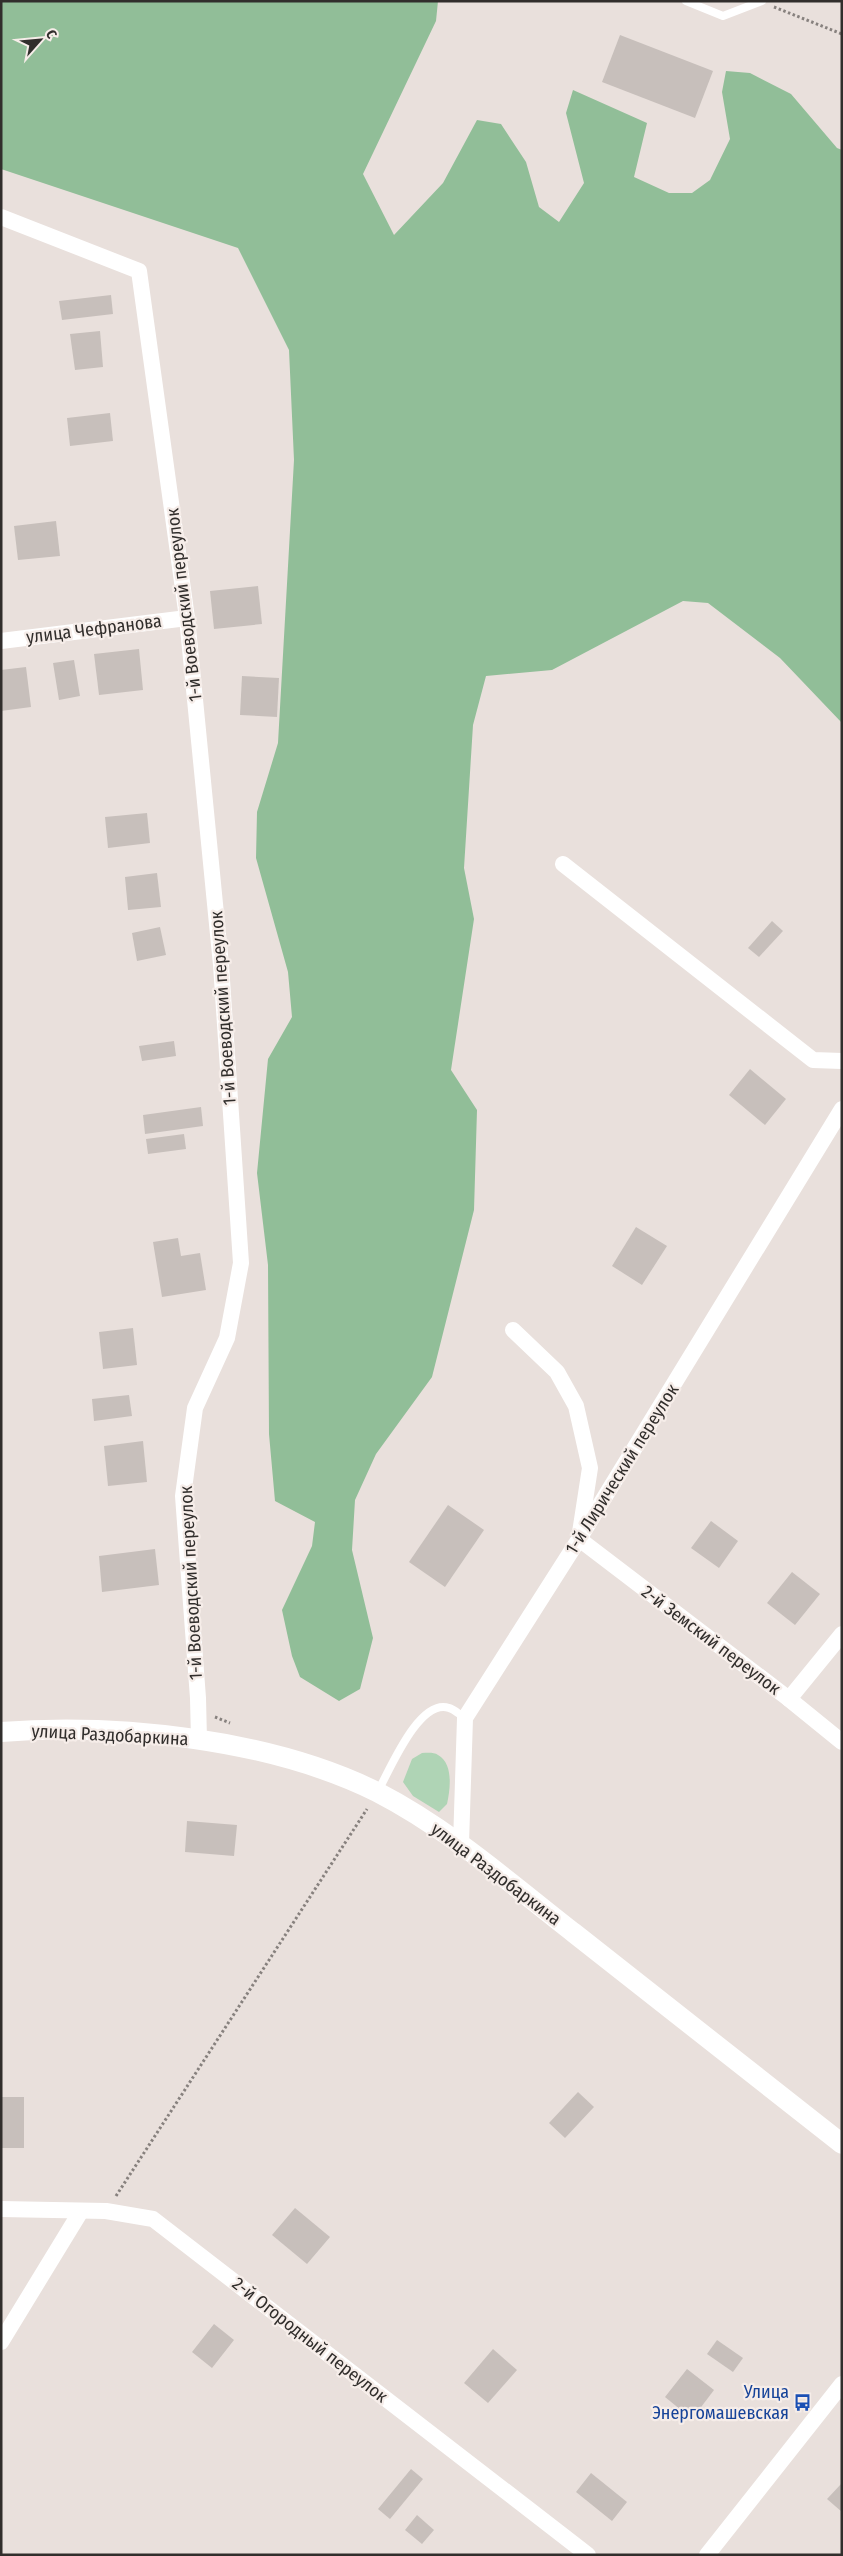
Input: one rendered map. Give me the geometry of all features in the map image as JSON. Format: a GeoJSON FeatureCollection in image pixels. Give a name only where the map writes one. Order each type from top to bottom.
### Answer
{"type":"FeatureCollection","features":[{"type":"Feature","properties":{"kind":"street","name":"1-й Воеводский переулок"},"geometry":{"type":"LineString","coordinates":[[1,217],[139,270],[187,618],[221,965],[241,1263],[227,1338],[195,1408],[183,1496],[198,1698],[199,1740]]}},
{"type":"Feature","properties":{"kind":"street","name":"улица Чефранова"},"geometry":{"type":"LineString","coordinates":[[1,641],[187,618]]}},
{"type":"Feature","properties":{"kind":"street"},"geometry":{"type":"LineString","coordinates":[[563,864],[813,1060],[842,1061]]}},
{"type":"Feature","properties":{"kind":"street","name":"1-й Лирический переулок"},"geometry":{"type":"LineString","coordinates":[[465,1718],[579,1539],[842,1110]]}},
{"type":"Feature","properties":{"kind":"street"},"geometry":{"type":"LineString","coordinates":[[513,1330],[557,1372],[576,1406],[590,1468],[579,1539]]}},
{"type":"Feature","properties":{"kind":"street","name":"2-й Земский переулок"},"geometry":{"type":"LineString","coordinates":[[579,1539],[842,1742]]}},
{"type":"Feature","properties":{"kind":"street"},"geometry":{"type":"LineString","coordinates":[[789,1700],[842,1634]]}},
{"type":"Feature","properties":{"kind":"street"},"geometry":{"type":"LineString","coordinates":[[461,1844],[465,1718]]}},
{"type":"Feature","properties":{"kind":"street","name":"улица Раздобаркина"},"geometry":{"type":"LineString","coordinates":[[1,1732],[27,1730],[128,1733],[199,1740],[280,1756],[377,1793],[461,1844],[842,2144]]}},
{"type":"Feature","properties":{"kind":"street","name":"2-й Огородный переулок"},"geometry":{"type":"LineString","coordinates":[[1,2209],[106,2211],[153,2218],[588,2555]]}},
{"type":"Feature","properties":{"kind":"street"},"geometry":{"type":"LineString","coordinates":[[1,2342],[81,2210]]}},
{"type":"Feature","properties":{"kind":"street"},"geometry":{"type":"LineString","coordinates":[[707,2555],[842,2384]]}},
{"type":"Feature","properties":{"kind":"lane"},"geometry":{"type":"LineString","coordinates":[[686,1],[723,16],[761,2]]}},
{"type":"Feature","properties":{"kind":"lane"},"geometry":{"type":"LineString","coordinates":[[377,1793],[419,1718],[432,1709],[448,1707],[465,1718]]}},
{"type":"Feature","properties":{"kind":"path"},"geometry":{"type":"LineString","coordinates":[[761,2],[842,34]]}},
{"type":"Feature","properties":{"kind":"path"},"geometry":{"type":"LineString","coordinates":[[106,2211],[377,1793]]}},
{"type":"Feature","properties":{"kind":"green space"},"geometry":{"type":"Polygon","coordinates":[[[1,1],[438,1],[436,21],[363,174],[394,235],[443,183],[477,120],[501,124],[526,162],[539,207],[559,222],[584,183],[566,113],[573,90],[647,123],[634,177],[669,193],[692,193],[710,180],[730,139],[722,92],[726,71],[750,73],[791,94],[837,148],[842,150],[842,723],[780,658],[708,603],[683,601],[552,670],[486,676],[473,725],[464,868],[474,919],[451,1070],[477,1110],[474,1210],[432,1377],[376,1454],[355,1500],[352,1550],[373,1638],[360,1689],[339,1701],[300,1677],[292,1656],[282,1610],[312,1546],[315,1522],[275,1501],[269,1434],[268,1265],[257,1173],[268,1059],[292,1017],[288,972],[256,858],[257,812],[278,743],[294,460],[289,350],[238,248],[1,169],[1,1]]]}},
{"type":"Feature","properties":{"kind":"green space"},"geometry":{"type":"Polygon","coordinates":[[[422,1753],[438,1755],[447,1764],[450,1785],[447,1804],[439,1812],[413,1796],[403,1782],[412,1759],[422,1753]]]}},
{"type":"Feature","properties":{"kind":"building"},"geometry":{"type":"Polygon","coordinates":[[[620,35],[713,71],[695,118],[602,82],[620,35]]]}},
{"type":"Feature","properties":{"kind":"building"},"geometry":{"type":"Polygon","coordinates":[[[111,295],[113,314],[62,320],[59,301],[111,295]]]}},
{"type":"Feature","properties":{"kind":"building"},"geometry":{"type":"Polygon","coordinates":[[[100,331],[103,367],[75,370],[70,334],[100,331]]]}},
{"type":"Feature","properties":{"kind":"building"},"geometry":{"type":"Polygon","coordinates":[[[110,413],[113,441],[70,446],[67,418],[110,413]]]}},
{"type":"Feature","properties":{"kind":"building"},"geometry":{"type":"Polygon","coordinates":[[[56,521],[60,556],[18,560],[14,526],[56,521]]]}},
{"type":"Feature","properties":{"kind":"building"},"geometry":{"type":"Polygon","coordinates":[[[258,586],[262,624],[214,629],[210,591],[258,586]]]}},
{"type":"Feature","properties":{"kind":"building"},"geometry":{"type":"Polygon","coordinates":[[[139,649],[143,690],[99,695],[94,654],[139,649]]]}},
{"type":"Feature","properties":{"kind":"building"},"geometry":{"type":"Polygon","coordinates":[[[74,660],[80,696],[59,700],[53,663],[74,660]]]}},
{"type":"Feature","properties":{"kind":"building"},"geometry":{"type":"Polygon","coordinates":[[[26,667],[31,707],[1,711],[1,670],[26,667]]]}},
{"type":"Feature","properties":{"kind":"building"},"geometry":{"type":"Polygon","coordinates":[[[242,676],[279,678],[277,717],[240,715],[242,676]]]}},
{"type":"Feature","properties":{"kind":"building"},"geometry":{"type":"Polygon","coordinates":[[[147,813],[150,843],[108,848],[105,817],[147,813]]]}},
{"type":"Feature","properties":{"kind":"building"},"geometry":{"type":"Polygon","coordinates":[[[157,873],[161,907],[128,910],[125,877],[157,873]]]}},
{"type":"Feature","properties":{"kind":"building"},"geometry":{"type":"Polygon","coordinates":[[[772,921],[783,931],[759,957],[748,948],[772,921]]]}},
{"type":"Feature","properties":{"kind":"building"},"geometry":{"type":"Polygon","coordinates":[[[160,927],[166,955],[137,961],[132,933],[160,927]]]}},
{"type":"Feature","properties":{"kind":"building"},"geometry":{"type":"Polygon","coordinates":[[[174,1041],[176,1056],[142,1061],[139,1046],[174,1041]]]}},
{"type":"Feature","properties":{"kind":"building"},"geometry":{"type":"Polygon","coordinates":[[[750,1069],[786,1099],[765,1125],[729,1095],[750,1069]]]}},
{"type":"Feature","properties":{"kind":"building"},"geometry":{"type":"Polygon","coordinates":[[[201,1107],[203,1126],[145,1134],[143,1115],[201,1107]]]}},
{"type":"Feature","properties":{"kind":"building"},"geometry":{"type":"Polygon","coordinates":[[[184,1134],[186,1149],[148,1154],[146,1139],[184,1134]]]}},
{"type":"Feature","properties":{"kind":"building"},"geometry":{"type":"Polygon","coordinates":[[[636,1227],[667,1246],[642,1285],[612,1266],[636,1227]]]}},
{"type":"Feature","properties":{"kind":"building"},"geometry":{"type":"Polygon","coordinates":[[[178,1238],[181,1256],[200,1253],[206,1290],[162,1297],[153,1242],[178,1238]]]}},
{"type":"Feature","properties":{"kind":"building"},"geometry":{"type":"Polygon","coordinates":[[[133,1328],[137,1365],[103,1369],[99,1332],[133,1328]]]}},
{"type":"Feature","properties":{"kind":"building"},"geometry":{"type":"Polygon","coordinates":[[[129,1395],[132,1416],[94,1421],[92,1399],[129,1395]]]}},
{"type":"Feature","properties":{"kind":"building"},"geometry":{"type":"Polygon","coordinates":[[[143,1441],[147,1482],[108,1486],[104,1446],[143,1441]]]}},
{"type":"Feature","properties":{"kind":"building"},"geometry":{"type":"Polygon","coordinates":[[[448,1505],[484,1530],[445,1587],[409,1562],[448,1505]]]}},
{"type":"Feature","properties":{"kind":"building"},"geometry":{"type":"Polygon","coordinates":[[[711,1521],[738,1541],[719,1568],[691,1548],[711,1521]]]}},
{"type":"Feature","properties":{"kind":"building"},"geometry":{"type":"Polygon","coordinates":[[[155,1549],[159,1585],[102,1592],[99,1556],[155,1549]]]}},
{"type":"Feature","properties":{"kind":"building"},"geometry":{"type":"Polygon","coordinates":[[[792,1572],[820,1594],[795,1625],[767,1603],[792,1572]]]}},
{"type":"Feature","properties":{"kind":"building"},"geometry":{"type":"Polygon","coordinates":[[[187,1821],[237,1825],[234,1856],[185,1852],[187,1821]]]}},
{"type":"Feature","properties":{"kind":"building"},"geometry":{"type":"Polygon","coordinates":[[[578,2092],[594,2107],[565,2138],[549,2123],[578,2092]]]}},
{"type":"Feature","properties":{"kind":"building"},"geometry":{"type":"Polygon","coordinates":[[[1,2097],[24,2097],[24,2148],[1,2148],[1,2097]]]}},
{"type":"Feature","properties":{"kind":"building"},"geometry":{"type":"Polygon","coordinates":[[[295,2208],[330,2237],[307,2264],[272,2235],[295,2208]]]}},
{"type":"Feature","properties":{"kind":"building"},"geometry":{"type":"Polygon","coordinates":[[[214,2324],[234,2340],[212,2368],[192,2352],[214,2324]]]}},
{"type":"Feature","properties":{"kind":"building"},"geometry":{"type":"Polygon","coordinates":[[[717,2340],[743,2358],[733,2372],[707,2354],[717,2340]]]}},
{"type":"Feature","properties":{"kind":"building"},"geometry":{"type":"Polygon","coordinates":[[[493,2349],[517,2370],[488,2403],[464,2383],[493,2349]]]}},
{"type":"Feature","properties":{"kind":"building"},"geometry":{"type":"Polygon","coordinates":[[[687,2369],[714,2390],[692,2419],[665,2397],[687,2369]]]}},
{"type":"Feature","properties":{"kind":"building"},"geometry":{"type":"Polygon","coordinates":[[[411,2469],[423,2479],[390,2519],[378,2509],[411,2469]]]}},
{"type":"Feature","properties":{"kind":"building"},"geometry":{"type":"Polygon","coordinates":[[[591,2473],[627,2502],[612,2521],[576,2492],[591,2473]]]}},
{"type":"Feature","properties":{"kind":"building"},"geometry":{"type":"Polygon","coordinates":[[[842,2483],[842,2512],[827,2499],[842,2483]]]}},
{"type":"Feature","properties":{"kind":"building"},"geometry":{"type":"Polygon","coordinates":[[[417,2515],[434,2530],[422,2544],[405,2530],[417,2515]]]}},
{"type":"Feature","properties":{"kind":"place","name":"Улица Энергомашевская"},"geometry":{"type":"Point","coordinates":[803,2402]}}]}
